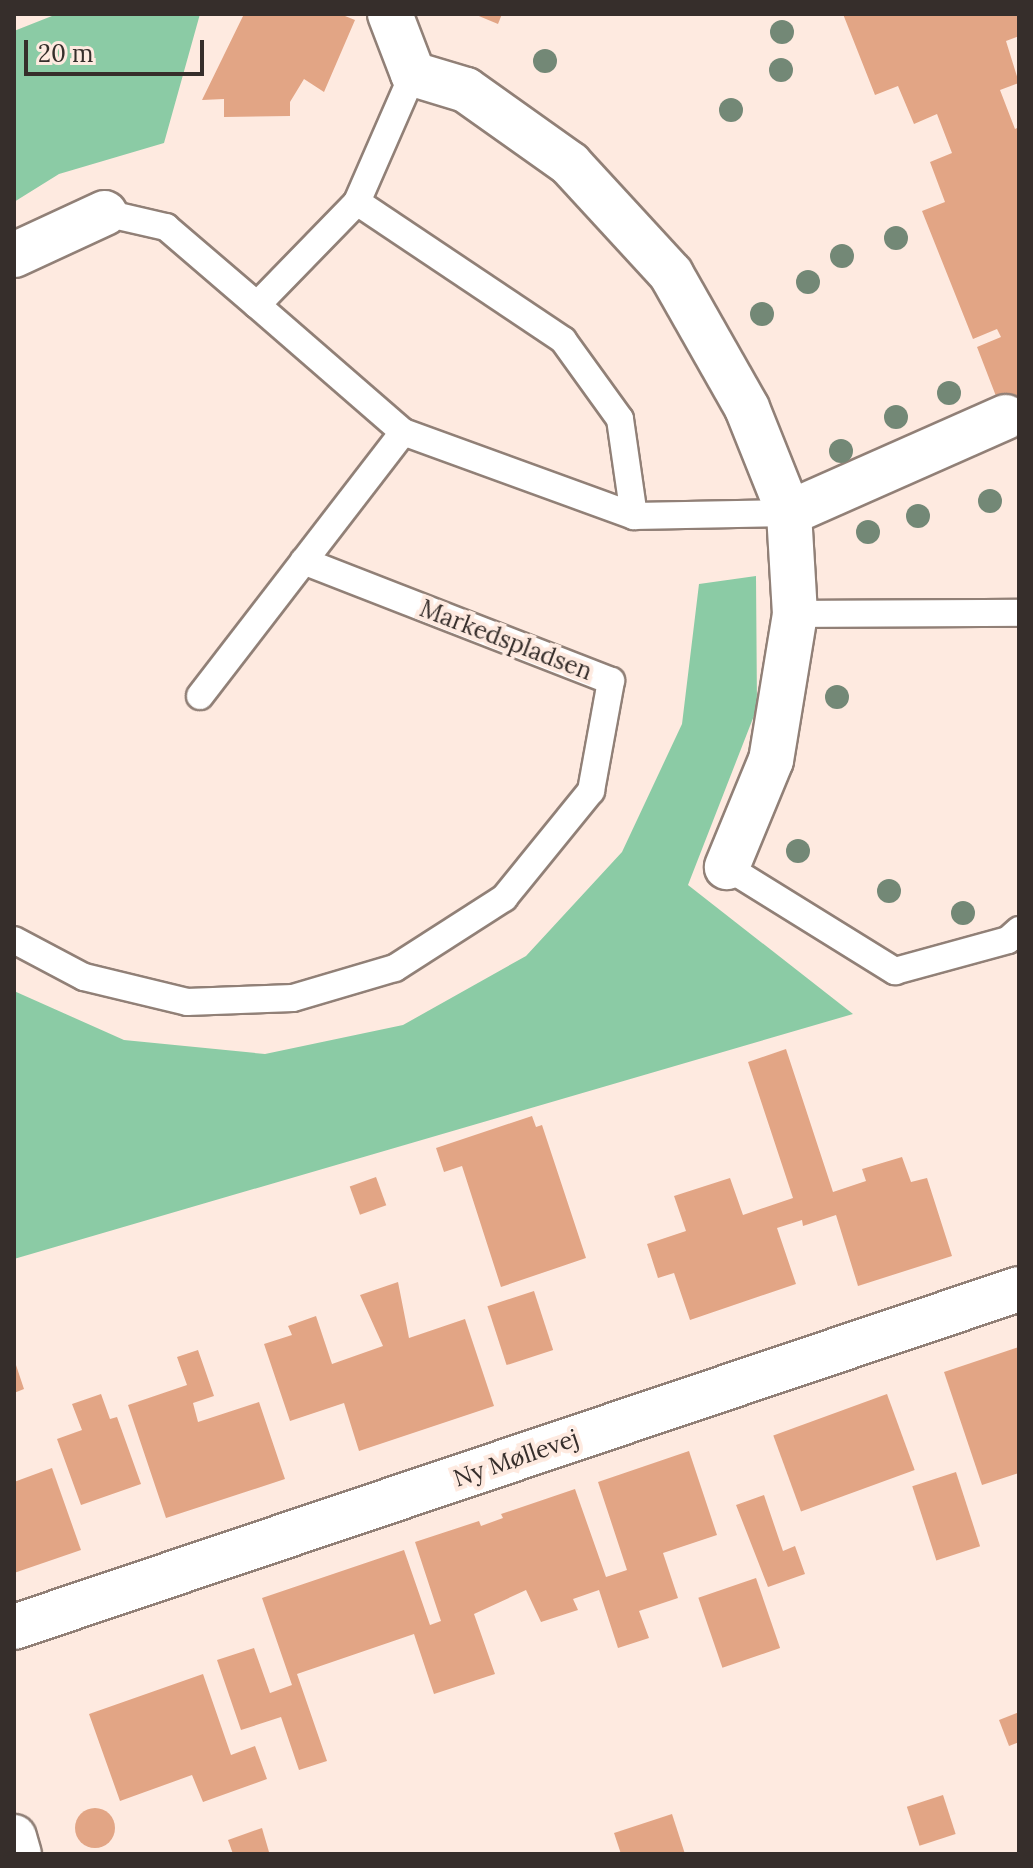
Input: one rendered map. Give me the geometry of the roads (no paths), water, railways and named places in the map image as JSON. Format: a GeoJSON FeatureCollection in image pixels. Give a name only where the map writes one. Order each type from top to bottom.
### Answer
{"type":"FeatureCollection","features":[{"type":"Feature","properties":{"kind":"street"},"geometry":{"type":"LineString","coordinates":[[390,14],[413,74],[466,90],[570,164],[671,274],[747,408],[789,513],[795,614],[771,760],[727,867]]}},
{"type":"Feature","properties":{"kind":"street"},"geometry":{"type":"LineString","coordinates":[[14,255],[105,213]]}},
{"type":"Feature","properties":{"kind":"street"},"geometry":{"type":"LineString","coordinates":[[789,513],[1006,417]]}},
{"type":"Feature","properties":{"kind":"street","name":"Ny Møllevej"},"geometry":{"type":"LineString","coordinates":[[14,1627],[1019,1289]]}},
{"type":"Feature","properties":{"kind":"street"},"geometry":{"type":"LineString","coordinates":[[14,1837],[19,1854]]}},
{"type":"Feature","properties":{"kind":"lane"},"geometry":{"type":"LineString","coordinates":[[257,305],[357,202],[413,74]]}},
{"type":"Feature","properties":{"kind":"lane"},"geometry":{"type":"LineString","coordinates":[[357,202],[563,340],[620,419],[634,516]]}},
{"type":"Feature","properties":{"kind":"lane"},"geometry":{"type":"LineString","coordinates":[[105,213],[166,227],[403,432],[634,516],[789,513]]}},
{"type":"Feature","properties":{"kind":"lane"},"geometry":{"type":"LineString","coordinates":[[200,696],[403,432]]}},
{"type":"Feature","properties":{"kind":"lane","name":"Markedspladsen"},"geometry":{"type":"LineString","coordinates":[[14,940],[84,977],[187,1002],[293,998],[395,968],[504,898],[591,791],[611,681],[304,561]]}},
{"type":"Feature","properties":{"kind":"lane"},"geometry":{"type":"LineString","coordinates":[[795,614],[1019,613]]}},
{"type":"Feature","properties":{"kind":"lane"},"geometry":{"type":"LineString","coordinates":[[727,867],[895,971],[1008,940],[1019,930]]}}]}
